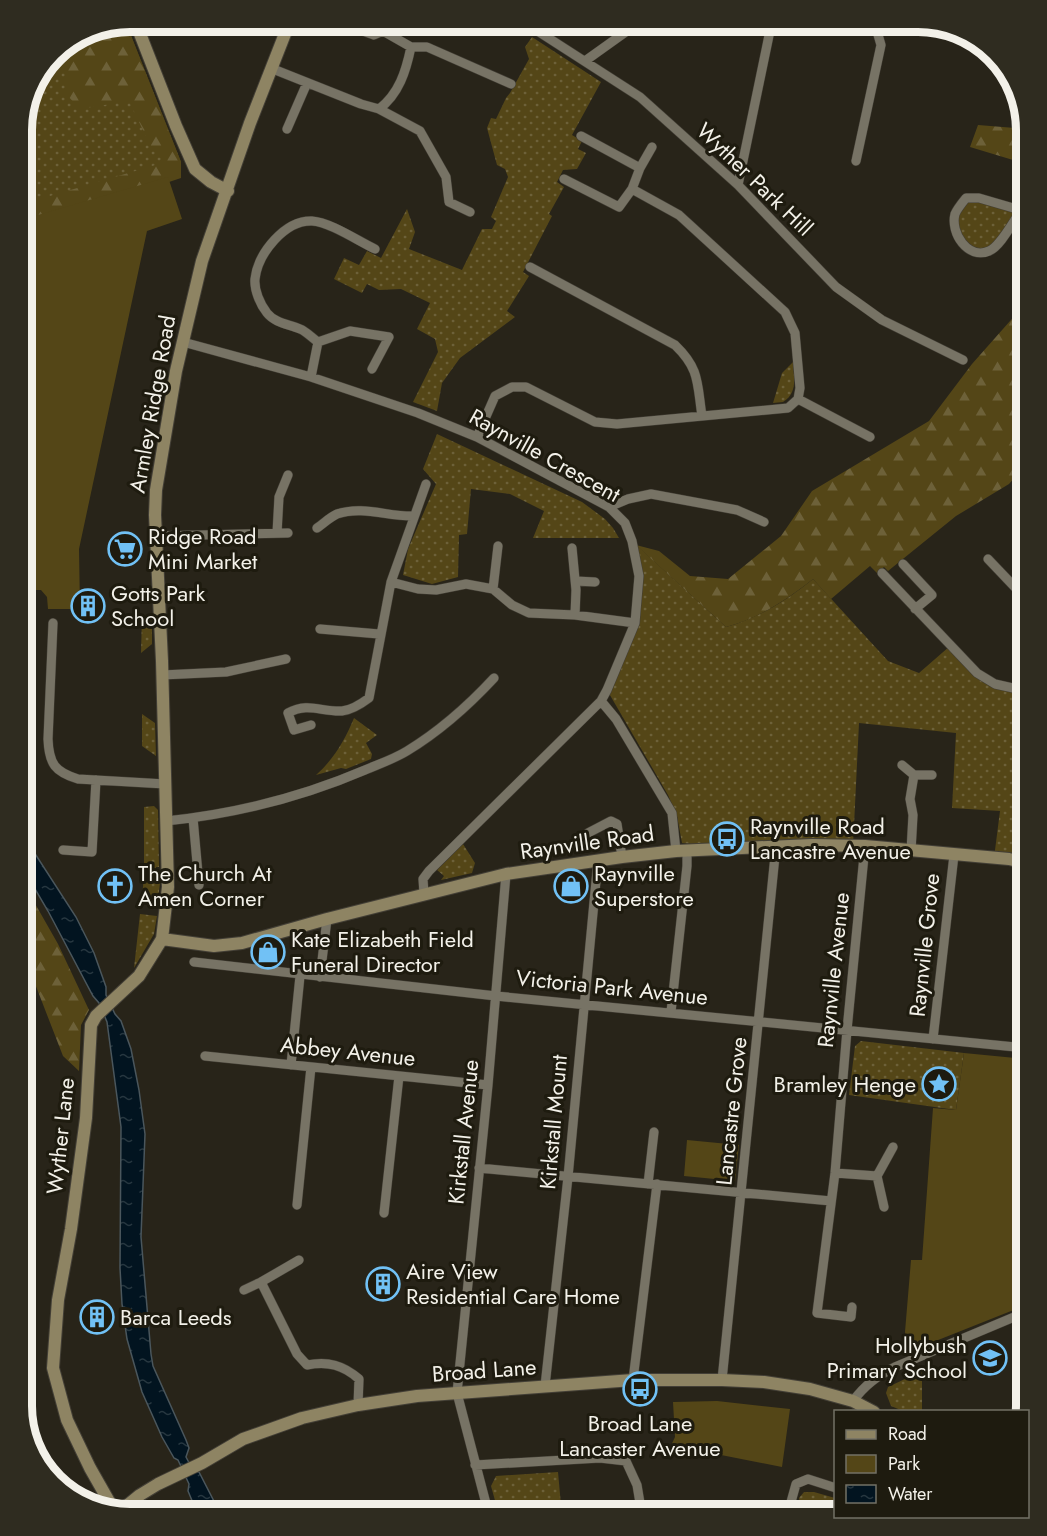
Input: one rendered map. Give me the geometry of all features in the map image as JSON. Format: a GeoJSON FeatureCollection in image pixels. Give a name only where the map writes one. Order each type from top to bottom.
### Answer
{"type":"FeatureCollection","features":[{"type":"Feature","properties":{"kind":"street"},"geometry":{"type":"LineString","coordinates":[[139,32],[195,169],[211,182],[228,191]]}},
{"type":"Feature","properties":{"kind":"street","name":"Armley Ridge Road"},"geometry":{"type":"LineString","coordinates":[[154,953],[162,939],[168,887],[156,490],[183,342],[202,261],[250,123],[286,32]]}},
{"type":"Feature","properties":{"kind":"street"},"geometry":{"type":"LineString","coordinates":[[365,32],[374,35],[381,32]]}},
{"type":"Feature","properties":{"kind":"street"},"geometry":{"type":"LineString","coordinates":[[385,32],[411,47],[427,46],[511,84]]}},
{"type":"Feature","properties":{"kind":"street","name":"Wyther Park Hill"},"geometry":{"type":"LineString","coordinates":[[539,32],[640,97],[738,185],[836,287],[882,320],[963,360]]}},
{"type":"Feature","properties":{"kind":"street"},"geometry":{"type":"LineString","coordinates":[[585,61],[626,32]]}},
{"type":"Feature","properties":{"kind":"street"},"geometry":{"type":"LineString","coordinates":[[738,185],[770,32]]}},
{"type":"Feature","properties":{"kind":"street"},"geometry":{"type":"LineString","coordinates":[[856,161],[881,45],[877,32]]}},
{"type":"Feature","properties":{"kind":"street"},"geometry":{"type":"LineString","coordinates":[[379,110],[388,102],[405,76],[411,47]]}},
{"type":"Feature","properties":{"kind":"street"},"geometry":{"type":"LineString","coordinates":[[273,69],[379,110],[420,131],[446,177],[448,202],[470,212]]}},
{"type":"Feature","properties":{"kind":"street"},"geometry":{"type":"LineString","coordinates":[[287,129],[307,83]]}},
{"type":"Feature","properties":{"kind":"street"},"geometry":{"type":"LineString","coordinates":[[581,136],[640,168]]}},
{"type":"Feature","properties":{"kind":"street"},"geometry":{"type":"LineString","coordinates":[[564,179],[619,207],[632,189],[640,168],[652,147]]}},
{"type":"Feature","properties":{"kind":"street"},"geometry":{"type":"LineString","coordinates":[[477,437],[495,396],[512,387],[526,387],[595,422],[617,424],[788,408],[798,399],[798,353],[795,333],[785,312],[679,215],[632,189]]}},
{"type":"Feature","properties":{"kind":"street"},"geometry":{"type":"LineString","coordinates":[[1016,206],[979,198],[966,198],[956,212],[954,224],[956,236],[974,251],[987,252],[996,247],[1016,217]]}},
{"type":"Feature","properties":{"kind":"street"},"geometry":{"type":"LineString","coordinates":[[318,342],[302,329],[281,323],[268,315],[260,301],[255,281],[259,263],[278,237],[303,221],[321,222],[375,249]]}},
{"type":"Feature","properties":{"kind":"street"},"geometry":{"type":"LineString","coordinates":[[530,267],[675,345],[688,358],[697,376],[702,416]]}},
{"type":"Feature","properties":{"kind":"street"},"geometry":{"type":"LineString","coordinates":[[318,342],[350,331],[389,338],[372,369]]}},
{"type":"Feature","properties":{"kind":"street","name":"Raynville Crescent"},"geometry":{"type":"LineString","coordinates":[[183,342],[311,377],[418,413],[477,437],[609,507],[624,523],[632,541],[639,576],[635,623],[602,701],[429,871],[423,879],[424,894]]}},
{"type":"Feature","properties":{"kind":"street"},"geometry":{"type":"LineString","coordinates":[[311,377],[318,342]]}},
{"type":"Feature","properties":{"kind":"street"},"geometry":{"type":"LineString","coordinates":[[798,399],[870,437]]}},
{"type":"Feature","properties":{"kind":"street"},"geometry":{"type":"LineString","coordinates":[[156,536],[282,533],[279,496],[288,475]]}},
{"type":"Feature","properties":{"kind":"street"},"geometry":{"type":"LineString","coordinates":[[310,725],[294,730],[288,713],[300,707],[343,711],[358,706],[369,698],[391,582],[426,484]]}},
{"type":"Feature","properties":{"kind":"street"},"geometry":{"type":"LineString","coordinates":[[609,507],[628,499],[651,494],[737,510],[764,522]]}},
{"type":"Feature","properties":{"kind":"street"},"geometry":{"type":"LineString","coordinates":[[317,528],[336,514],[365,510],[398,517],[414,516]]}},
{"type":"Feature","properties":{"kind":"street"},"geometry":{"type":"LineString","coordinates":[[493,589],[498,546]]}},
{"type":"Feature","properties":{"kind":"street"},"geometry":{"type":"LineString","coordinates":[[572,548],[576,581],[575,615]]}},
{"type":"Feature","properties":{"kind":"street"},"geometry":{"type":"LineString","coordinates":[[988,559],[1016,588]]}},
{"type":"Feature","properties":{"kind":"street"},"geometry":{"type":"LineString","coordinates":[[903,564],[932,595],[915,609]]}},
{"type":"Feature","properties":{"kind":"street"},"geometry":{"type":"LineString","coordinates":[[882,573],[977,673],[995,684],[1016,689]]}},
{"type":"Feature","properties":{"kind":"street"},"geometry":{"type":"LineString","coordinates":[[576,581],[595,582]]}},
{"type":"Feature","properties":{"kind":"street"},"geometry":{"type":"LineString","coordinates":[[391,582],[418,589],[436,590],[466,584],[493,589],[512,605],[529,613],[575,615],[635,623]]}},
{"type":"Feature","properties":{"kind":"street"},"geometry":{"type":"LineString","coordinates":[[53,623],[48,753],[54,766],[65,775],[78,779],[165,784]]}},
{"type":"Feature","properties":{"kind":"street"},"geometry":{"type":"LineString","coordinates":[[320,629],[380,634]]}},
{"type":"Feature","properties":{"kind":"street"},"geometry":{"type":"LineString","coordinates":[[162,675],[226,672],[286,659]]}},
{"type":"Feature","properties":{"kind":"street"},"geometry":{"type":"LineString","coordinates":[[166,821],[233,811],[308,792],[382,763],[405,752],[430,735],[475,698],[494,678]]}},
{"type":"Feature","properties":{"kind":"street"},"geometry":{"type":"LineString","coordinates":[[602,701],[616,720],[672,813],[687,866],[671,1012]]}},
{"type":"Feature","properties":{"kind":"street"},"geometry":{"type":"LineString","coordinates":[[902,765],[914,775],[932,775]]}},
{"type":"Feature","properties":{"kind":"street"},"geometry":{"type":"LineString","coordinates":[[911,851],[913,815],[910,799],[914,775]]}},
{"type":"Feature","properties":{"kind":"street"},"geometry":{"type":"LineString","coordinates":[[63,850],[92,852],[96,780]]}},
{"type":"Feature","properties":{"kind":"street"},"geometry":{"type":"LineString","coordinates":[[193,818],[199,885]]}},
{"type":"Feature","properties":{"kind":"street"},"geometry":{"type":"LineString","coordinates":[[588,833],[604,823],[617,824],[622,857]]}},
{"type":"Feature","properties":{"kind":"street","name":"Raynville Road"},"geometry":{"type":"LineString","coordinates":[[162,939],[214,946],[242,943],[506,874],[598,860],[681,851],[776,846],[865,846],[1016,862]]}},
{"type":"Feature","properties":{"kind":"street","name":"Lancastre Grove"},"geometry":{"type":"LineString","coordinates":[[722,1380],[776,846]]}},
{"type":"Feature","properties":{"kind":"street","name":"Raynville Avenue"},"geometry":{"type":"LineString","coordinates":[[852,1307],[850,1317],[817,1313],[835,1173],[865,846]]}},
{"type":"Feature","properties":{"kind":"street","name":"Raynville Grove"},"geometry":{"type":"LineString","coordinates":[[933,1039],[954,855]]}},
{"type":"Feature","properties":{"kind":"street","name":"Kirkstall Mount"},"geometry":{"type":"LineString","coordinates":[[545,1386],[568,1177],[598,860]]}},
{"type":"Feature","properties":{"kind":"street","name":"Kirkstall Avenue"},"geometry":{"type":"LineString","coordinates":[[486,1504],[457,1393],[488,1085],[506,874]]}},
{"type":"Feature","properties":{"kind":"street"},"geometry":{"type":"LineString","coordinates":[[320,977],[327,920]]}},
{"type":"Feature","properties":{"kind":"street","name":"Wyther Lane"},"geometry":{"type":"LineString","coordinates":[[110,1502],[90,1468],[68,1420],[53,1368],[58,1300],[71,1228],[86,1118],[91,1025],[96,1016],[139,976],[154,953]]}},
{"type":"Feature","properties":{"kind":"street","name":"Victoria Park Avenue"},"geometry":{"type":"LineString","coordinates":[[194,962],[496,996],[1016,1047]]}},
{"type":"Feature","properties":{"kind":"street"},"geometry":{"type":"LineString","coordinates":[[291,1065],[300,975]]}},
{"type":"Feature","properties":{"kind":"street","name":"Abbey Avenue"},"geometry":{"type":"LineString","coordinates":[[205,1056],[488,1085]]}},
{"type":"Feature","properties":{"kind":"street"},"geometry":{"type":"LineString","coordinates":[[297,1205],[311,1067]]}},
{"type":"Feature","properties":{"kind":"street"},"geometry":{"type":"LineString","coordinates":[[384,1213],[399,1076]]}},
{"type":"Feature","properties":{"kind":"street"},"geometry":{"type":"LineString","coordinates":[[633,1380],[652,1184],[654,1132]]}},
{"type":"Feature","properties":{"kind":"street"},"geometry":{"type":"LineString","coordinates":[[884,1207],[877,1176],[893,1147]]}},
{"type":"Feature","properties":{"kind":"street"},"geometry":{"type":"LineString","coordinates":[[479,1168],[831,1201]]}},
{"type":"Feature","properties":{"kind":"street"},"geometry":{"type":"LineString","coordinates":[[835,1173],[877,1176]]}},
{"type":"Feature","properties":{"kind":"street"},"geometry":{"type":"LineString","coordinates":[[244,1290],[299,1260]]}},
{"type":"Feature","properties":{"kind":"street"},"geometry":{"type":"LineString","coordinates":[[261,1282],[297,1354],[307,1365],[332,1365],[348,1369],[359,1379],[358,1405]]}},
{"type":"Feature","properties":{"kind":"street"},"geometry":{"type":"LineString","coordinates":[[854,1401],[863,1388],[876,1377],[895,1367],[1016,1316]]}},
{"type":"Feature","properties":{"kind":"street","name":"Broad Lane"},"geometry":{"type":"LineString","coordinates":[[128,1504],[140,1495],[243,1439],[302,1418],[358,1405],[457,1393],[545,1386],[633,1380],[722,1380],[764,1382],[810,1389],[854,1401],[870,1410]]}},
{"type":"Feature","properties":{"kind":"street"},"geometry":{"type":"LineString","coordinates":[[475,1465],[600,1458],[626,1461],[637,1485],[640,1504]]}},
{"type":"Feature","properties":{"kind":"street"},"geometry":{"type":"LineString","coordinates":[[791,1504],[796,1484],[808,1479],[834,1487]]}},
{"type":"Feature","properties":{"kind":"green space"},"geometry":{"type":"Polygon","coordinates":[[[117,32],[130,32],[181,162],[32,216],[32,123],[35,104],[52,70],[65,56],[98,37],[117,32]]]}},
{"type":"Feature","properties":{"kind":"green space"},"geometry":{"type":"Polygon","coordinates":[[[117,32],[130,32],[181,162],[181,178],[32,227],[33,201],[159,164],[162,157],[151,147],[129,101],[80,109],[66,94],[65,56],[98,37],[117,32]]]}},
{"type":"Feature","properties":{"kind":"green space"},"geometry":{"type":"Polygon","coordinates":[[[532,37],[601,82],[572,135],[582,141],[578,149],[586,153],[577,169],[563,170],[557,182],[564,187],[523,272],[529,276],[507,311],[515,317],[460,358],[442,383],[437,411],[413,402],[438,352],[435,339],[417,329],[430,303],[401,289],[379,290],[367,284],[362,293],[334,279],[344,258],[359,265],[367,251],[381,258],[407,209],[415,232],[409,249],[462,270],[482,229],[492,229],[496,221],[491,217],[508,177],[505,169],[497,165],[487,128],[491,118],[496,119],[529,59],[525,47],[532,37]]]}},
{"type":"Feature","properties":{"kind":"green space"},"geometry":{"type":"Polygon","coordinates":[[[978,125],[1016,128],[1016,161],[970,147],[978,125]]]}},
{"type":"Feature","properties":{"kind":"green space"},"geometry":{"type":"Polygon","coordinates":[[[168,177],[182,219],[147,231],[79,549],[80,609],[48,609],[47,597],[41,590],[32,590],[32,217],[168,177]]]}},
{"type":"Feature","properties":{"kind":"green space"},"geometry":{"type":"Polygon","coordinates":[[[966,198],[1016,209],[1016,215],[987,252],[963,244],[954,224],[966,198]]]}},
{"type":"Feature","properties":{"kind":"green space"},"geometry":{"type":"Polygon","coordinates":[[[1016,314],[1016,476],[1009,484],[956,516],[888,571],[884,567],[877,573],[870,566],[831,599],[813,579],[771,608],[750,619],[726,627],[636,545],[659,551],[690,576],[728,579],[781,536],[812,491],[929,421],[972,364],[1016,314]]]}},
{"type":"Feature","properties":{"kind":"green space"},"geometry":{"type":"Polygon","coordinates":[[[793,362],[794,384],[791,394],[783,402],[773,403],[782,373],[793,362]]]}},
{"type":"Feature","properties":{"kind":"green space"},"geometry":{"type":"Polygon","coordinates":[[[437,434],[582,502],[605,519],[619,538],[533,538],[544,511],[510,494],[471,489],[467,534],[459,535],[458,577],[432,584],[403,575],[408,549],[436,484],[423,469],[437,434]]]}},
{"type":"Feature","properties":{"kind":"green space"},"geometry":{"type":"Polygon","coordinates":[[[632,541],[726,627],[772,608],[813,579],[888,661],[919,673],[950,646],[977,673],[1016,687],[1016,861],[994,858],[1000,811],[952,808],[956,733],[859,723],[853,846],[732,848],[682,843],[677,816],[668,795],[607,690],[635,623],[639,576],[632,541]]]}},
{"type":"Feature","properties":{"kind":"green space"},"geometry":{"type":"Polygon","coordinates":[[[142,615],[152,616],[152,644],[141,653],[142,615]]]}},
{"type":"Feature","properties":{"kind":"green space"},"geometry":{"type":"Polygon","coordinates":[[[142,714],[155,723],[156,756],[142,746],[142,714]]]}},
{"type":"Feature","properties":{"kind":"green space"},"geometry":{"type":"Polygon","coordinates":[[[354,718],[377,735],[366,743],[372,754],[371,759],[346,769],[341,768],[316,775],[338,749],[354,718]]]}},
{"type":"Feature","properties":{"kind":"green space"},"geometry":{"type":"Polygon","coordinates":[[[154,806],[158,810],[159,867],[156,867],[156,871],[144,870],[144,807],[154,806]]]}},
{"type":"Feature","properties":{"kind":"green space"},"geometry":{"type":"Polygon","coordinates":[[[463,844],[475,863],[472,873],[441,880],[444,876],[437,870],[463,844]]]}},
{"type":"Feature","properties":{"kind":"green space"},"geometry":{"type":"Polygon","coordinates":[[[144,874],[156,874],[156,882],[160,883],[158,899],[142,899],[144,874]]]}},
{"type":"Feature","properties":{"kind":"green space"},"geometry":{"type":"Polygon","coordinates":[[[32,898],[58,944],[89,1010],[81,1025],[79,1071],[63,1056],[32,976],[32,898]]]}},
{"type":"Feature","properties":{"kind":"green space"},"geometry":{"type":"Polygon","coordinates":[[[140,914],[157,916],[154,934],[134,968],[140,914]]]}},
{"type":"Feature","properties":{"kind":"green space"},"geometry":{"type":"Polygon","coordinates":[[[861,1041],[964,1053],[956,1110],[849,1095],[855,1046],[861,1041]]]}},
{"type":"Feature","properties":{"kind":"green space"},"geometry":{"type":"Polygon","coordinates":[[[964,1053],[1016,1058],[1016,1309],[908,1352],[905,1332],[911,1260],[922,1260],[933,1108],[956,1110],[964,1053]]]}},
{"type":"Feature","properties":{"kind":"green space"},"geometry":{"type":"Polygon","coordinates":[[[687,1140],[739,1145],[735,1181],[684,1176],[687,1140]]]}},
{"type":"Feature","properties":{"kind":"green space"},"geometry":{"type":"Polygon","coordinates":[[[922,1371],[922,1410],[901,1410],[891,1406],[886,1393],[888,1387],[922,1371]]]}},
{"type":"Feature","properties":{"kind":"green space"},"geometry":{"type":"Polygon","coordinates":[[[717,1401],[790,1409],[782,1467],[716,1454],[667,1454],[675,1437],[673,1402],[717,1401]]]}},
{"type":"Feature","properties":{"kind":"green space"},"geometry":{"type":"Polygon","coordinates":[[[558,1472],[561,1504],[496,1504],[491,1486],[496,1476],[558,1472]]]}},
{"type":"Feature","properties":{"kind":"green space"},"geometry":{"type":"Polygon","coordinates":[[[804,1492],[814,1492],[834,1498],[834,1503],[800,1504],[799,1498],[804,1492]]]}},
{"type":"Feature","properties":{"kind":"water"},"geometry":{"type":"Polygon","coordinates":[[[32,849],[76,917],[94,953],[106,987],[106,995],[121,1021],[131,1049],[145,1134],[141,1237],[153,1366],[189,1448],[186,1457],[194,1472],[199,1472],[215,1504],[193,1504],[188,1491],[189,1484],[178,1460],[174,1458],[162,1437],[142,1392],[127,1339],[120,1268],[121,1127],[107,1022],[99,1003],[93,996],[32,884],[32,849]]]}},
{"type":"Feature","properties":{"kind":"place","name":"Ridge Road Mini Market"},"geometry":{"type":"Point","coordinates":[125,549]}},
{"type":"Feature","properties":{"kind":"place","name":"Gotts Park School"},"geometry":{"type":"Point","coordinates":[88,606]}},
{"type":"Feature","properties":{"kind":"place","name":"Raynville Road Lancastre Avenue"},"geometry":{"type":"Point","coordinates":[727,839]}},
{"type":"Feature","properties":{"kind":"place","name":"The Church At Amen Corner"},"geometry":{"type":"Point","coordinates":[115,886]}},
{"type":"Feature","properties":{"kind":"place","name":"Raynville Superstore"},"geometry":{"type":"Point","coordinates":[571,886]}},
{"type":"Feature","properties":{"kind":"place","name":"Kate Elizabeth Field Funeral Director"},"geometry":{"type":"Point","coordinates":[268,952]}},
{"type":"Feature","properties":{"kind":"place","name":"Bramley Henge"},"geometry":{"type":"Point","coordinates":[939,1084]}},
{"type":"Feature","properties":{"kind":"place","name":"Aire View Residential Care Home"},"geometry":{"type":"Point","coordinates":[383,1284]}},
{"type":"Feature","properties":{"kind":"place","name":"Barca Leeds"},"geometry":{"type":"Point","coordinates":[97,1317]}},
{"type":"Feature","properties":{"kind":"place","name":"Hollybush Primary School"},"geometry":{"type":"Point","coordinates":[990,1358]}},
{"type":"Feature","properties":{"kind":"place","name":"Broad Lane Lancaster Avenue"},"geometry":{"type":"Point","coordinates":[640,1389]}}]}
